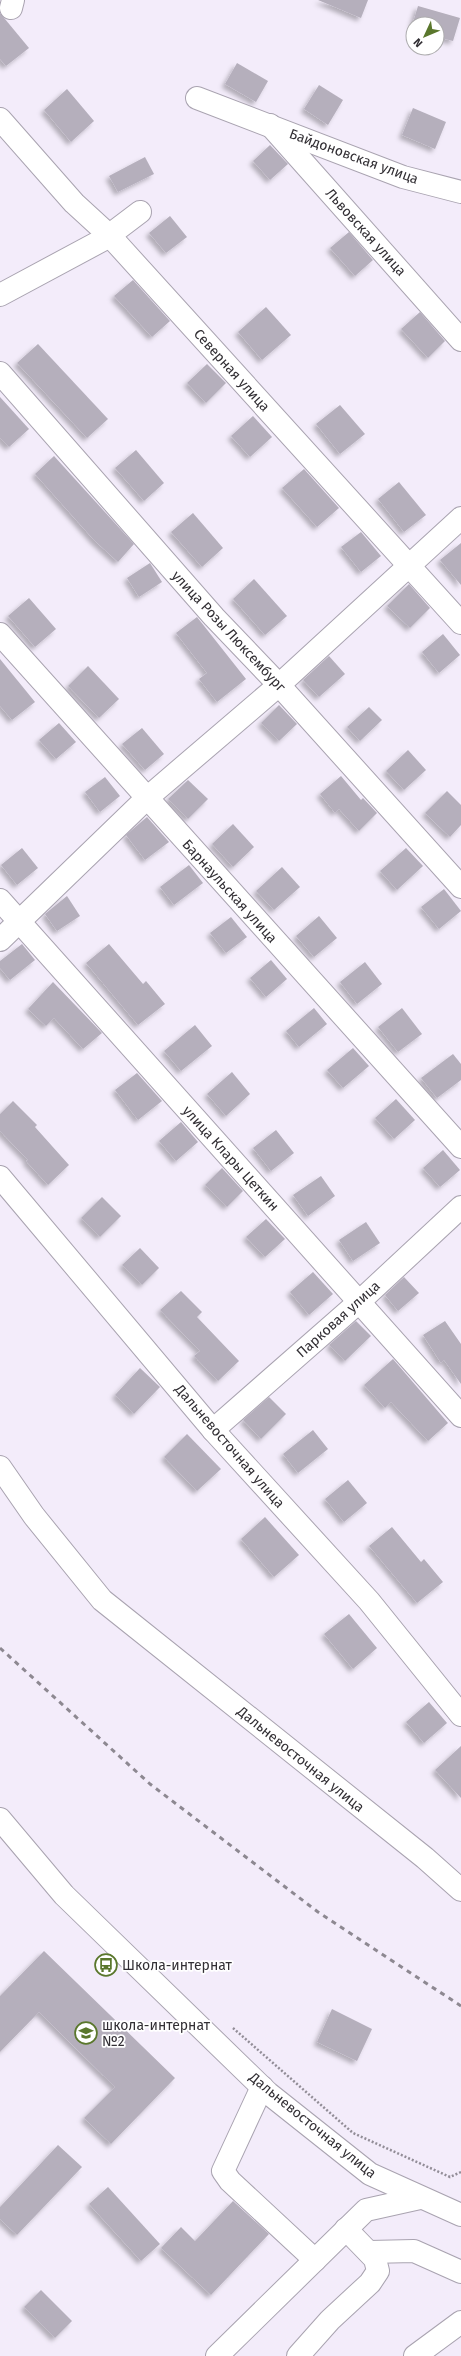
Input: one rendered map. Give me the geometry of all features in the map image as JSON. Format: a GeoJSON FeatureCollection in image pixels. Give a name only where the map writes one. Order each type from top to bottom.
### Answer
{"type":"FeatureCollection","features":[{"type":"Feature","properties":{"kind":"street","name":"Байдоновская улица"},"geometry":{"type":"LineString","coordinates":[[197,98],[403,177],[461,192]]}},
{"type":"Feature","properties":{"kind":"street","name":"Северная улица"},"geometry":{"type":"LineString","coordinates":[[0,119],[74,204],[108,236],[461,623]]}},
{"type":"Feature","properties":{"kind":"street","name":"Львовская улица"},"geometry":{"type":"LineString","coordinates":[[270,125],[461,340]]}},
{"type":"Feature","properties":{"kind":"street"},"geometry":{"type":"LineString","coordinates":[[0,295],[108,236],[140,212]]}},
{"type":"Feature","properties":{"kind":"street","name":"улица Розы Люксембург"},"geometry":{"type":"LineString","coordinates":[[0,373],[214,617],[279,685],[461,887]]}},
{"type":"Feature","properties":{"kind":"street"},"geometry":{"type":"LineString","coordinates":[[0,940],[147,798],[279,685],[408,565],[461,518]]}},
{"type":"Feature","properties":{"kind":"street","name":"Барнаульская улица"},"geometry":{"type":"LineString","coordinates":[[0,634],[461,1147]]}},
{"type":"Feature","properties":{"kind":"street","name":"улица Клары Цеткин"},"geometry":{"type":"LineString","coordinates":[[0,900],[461,1416]]}},
{"type":"Feature","properties":{"kind":"street","name":"Дальневосточная улица"},"geometry":{"type":"LineString","coordinates":[[0,1177],[213,1430],[369,1601],[461,1715]]}},
{"type":"Feature","properties":{"kind":"street","name":"Парковая улица"},"geometry":{"type":"LineString","coordinates":[[213,1430],[359,1302],[461,1207]]}},
{"type":"Feature","properties":{"kind":"street","name":"Дальневосточная улица"},"geometry":{"type":"LineString","coordinates":[[0,1467],[34,1516],[102,1600],[425,1858],[461,1890]]}},
{"type":"Feature","properties":{"kind":"street","name":"Дальневосточная улица"},"geometry":{"type":"LineString","coordinates":[[0,1819],[64,1895],[262,2087],[370,2174],[420,2198],[461,2214]]}},
{"type":"Feature","properties":{"kind":"street"},"geometry":{"type":"LineString","coordinates":[[262,2087],[223,2172],[230,2181],[315,2260]]}},
{"type":"Feature","properties":{"kind":"street"},"geometry":{"type":"LineString","coordinates":[[366,2210],[370,2174]]}},
{"type":"Feature","properties":{"kind":"street"},"geometry":{"type":"LineString","coordinates":[[217,2356],[366,2210],[420,2198]]}},
{"type":"Feature","properties":{"kind":"street"},"geometry":{"type":"LineString","coordinates":[[298,2356],[330,2320],[370,2283],[378,2271],[375,2259],[346,2229]]}},
{"type":"Feature","properties":{"kind":"street"},"geometry":{"type":"LineString","coordinates":[[369,2252],[414,2251],[461,2272]]}},
{"type":"Feature","properties":{"kind":"street"},"geometry":{"type":"LineString","coordinates":[[415,2356],[461,2322]]}},
{"type":"Feature","properties":{"kind":"path"},"geometry":{"type":"LineString","coordinates":[[228,2024],[353,2133],[450,2177],[461,2172]]}},
{"type":"Feature","properties":{"kind":"building"},"geometry":{"type":"Polygon","coordinates":[[[318,0],[368,0],[361,18],[318,0]]]}},
{"type":"Feature","properties":{"kind":"building"},"geometry":{"type":"Polygon","coordinates":[[[418,6],[460,18],[453,41],[445,39],[445,16],[415,16],[418,6]]]}},
{"type":"Feature","properties":{"kind":"building"},"geometry":{"type":"Polygon","coordinates":[[[0,13],[29,48],[6,66],[0,59],[0,13]]]}},
{"type":"Feature","properties":{"kind":"building"},"geometry":{"type":"Polygon","coordinates":[[[237,63],[268,81],[256,102],[225,84],[237,63]]]}},
{"type":"Feature","properties":{"kind":"building"},"geometry":{"type":"Polygon","coordinates":[[[319,85],[343,100],[328,125],[304,109],[319,85]]]}},
{"type":"Feature","properties":{"kind":"building"},"geometry":{"type":"Polygon","coordinates":[[[67,89],[94,121],[71,142],[44,110],[67,89]]]}},
{"type":"Feature","properties":{"kind":"building"},"geometry":{"type":"Polygon","coordinates":[[[413,108],[446,122],[435,149],[402,135],[413,108]]]}},
{"type":"Feature","properties":{"kind":"building"},"geometry":{"type":"Polygon","coordinates":[[[270,145],[288,164],[270,180],[253,161],[270,145]]]}},
{"type":"Feature","properties":{"kind":"building"},"geometry":{"type":"Polygon","coordinates":[[[145,157],[154,174],[118,192],[109,176],[145,157]]]}},
{"type":"Feature","properties":{"kind":"building"},"geometry":{"type":"Polygon","coordinates":[[[170,216],[187,237],[166,253],[149,233],[170,216]]]}},
{"type":"Feature","properties":{"kind":"building"},"geometry":{"type":"Polygon","coordinates":[[[349,232],[373,260],[355,276],[330,248],[349,232]]]}},
{"type":"Feature","properties":{"kind":"building"},"geometry":{"type":"Polygon","coordinates":[[[133,280],[170,321],[152,337],[114,296],[133,280]]]}},
{"type":"Feature","properties":{"kind":"building"},"geometry":{"type":"Polygon","coordinates":[[[266,307],[291,335],[262,360],[238,332],[266,307]]]}},
{"type":"Feature","properties":{"kind":"building"},"geometry":{"type":"Polygon","coordinates":[[[420,312],[445,341],[428,358],[401,329],[420,312]]]}},
{"type":"Feature","properties":{"kind":"building"},"geometry":{"type":"Polygon","coordinates":[[[38,344],[108,419],[87,438],[17,363],[38,344]]]}},
{"type":"Feature","properties":{"kind":"building"},"geometry":{"type":"Polygon","coordinates":[[[207,364],[226,383],[206,403],[187,383],[207,364]]]}},
{"type":"Feature","properties":{"kind":"building"},"geometry":{"type":"Polygon","coordinates":[[[0,397],[29,429],[9,447],[0,438],[0,397]]]}},
{"type":"Feature","properties":{"kind":"building"},"geometry":{"type":"Polygon","coordinates":[[[340,405],[365,434],[340,454],[316,424],[340,405]]]}},
{"type":"Feature","properties":{"kind":"building"},"geometry":{"type":"Polygon","coordinates":[[[253,416],[272,437],[250,457],[231,436],[253,416]]]}},
{"type":"Feature","properties":{"kind":"building"},"geometry":{"type":"Polygon","coordinates":[[[136,450],[164,483],[144,501],[115,468],[136,450]]]}},
{"type":"Feature","properties":{"kind":"building"},"geometry":{"type":"Polygon","coordinates":[[[54,456],[134,544],[118,562],[94,540],[35,474],[54,456]]]}},
{"type":"Feature","properties":{"kind":"building"},"geometry":{"type":"Polygon","coordinates":[[[304,469],[339,508],[317,527],[282,488],[304,469]]]}},
{"type":"Feature","properties":{"kind":"building"},"geometry":{"type":"Polygon","coordinates":[[[399,482],[426,515],[404,532],[378,499],[399,482]]]}},
{"type":"Feature","properties":{"kind":"building"},"geometry":{"type":"Polygon","coordinates":[[[193,513],[223,548],[202,567],[171,532],[193,513]]]}},
{"type":"Feature","properties":{"kind":"building"},"geometry":{"type":"Polygon","coordinates":[[[361,532],[381,556],[361,572],[341,547],[361,532]]]}},
{"type":"Feature","properties":{"kind":"building"},"geometry":{"type":"Polygon","coordinates":[[[461,543],[461,585],[440,560],[461,543]]]}},
{"type":"Feature","properties":{"kind":"building"},"geometry":{"type":"Polygon","coordinates":[[[150,563],[162,582],[139,597],[127,578],[150,563]]]}},
{"type":"Feature","properties":{"kind":"building"},"geometry":{"type":"Polygon","coordinates":[[[254,579],[287,616],[265,635],[233,599],[254,579]]]}},
{"type":"Feature","properties":{"kind":"building"},"geometry":{"type":"Polygon","coordinates":[[[409,584],[430,608],[410,628],[387,606],[409,584]]]}},
{"type":"Feature","properties":{"kind":"building"},"geometry":{"type":"Polygon","coordinates":[[[29,598],[56,629],[35,647],[8,616],[29,598]]]}},
{"type":"Feature","properties":{"kind":"building"},"geometry":{"type":"Polygon","coordinates":[[[197,617],[246,679],[217,702],[199,679],[207,673],[176,633],[197,617]]]}},
{"type":"Feature","properties":{"kind":"building"},"geometry":{"type":"Polygon","coordinates":[[[443,634],[460,655],[439,673],[422,652],[443,634]]]}},
{"type":"Feature","properties":{"kind":"building"},"geometry":{"type":"Polygon","coordinates":[[[329,656],[345,674],[319,697],[303,680],[329,656]]]}},
{"type":"Feature","properties":{"kind":"building"},"geometry":{"type":"Polygon","coordinates":[[[0,659],[35,702],[12,720],[0,706],[0,659]]]}},
{"type":"Feature","properties":{"kind":"building"},"geometry":{"type":"Polygon","coordinates":[[[88,666],[119,699],[99,718],[68,686],[88,666]]]}},
{"type":"Feature","properties":{"kind":"building"},"geometry":{"type":"Polygon","coordinates":[[[279,705],[297,724],[279,741],[261,723],[279,705]]]}},
{"type":"Feature","properties":{"kind":"building"},"geometry":{"type":"Polygon","coordinates":[[[369,707],[382,720],[360,741],[347,727],[369,707]]]}},
{"type":"Feature","properties":{"kind":"building"},"geometry":{"type":"Polygon","coordinates":[[[59,723],[76,742],[56,759],[39,740],[59,723]]]}},
{"type":"Feature","properties":{"kind":"building"},"geometry":{"type":"Polygon","coordinates":[[[142,728],[164,754],[145,770],[122,744],[142,728]]]}},
{"type":"Feature","properties":{"kind":"building"},"geometry":{"type":"Polygon","coordinates":[[[408,750],[426,770],[404,790],[386,771],[408,750]]]}},
{"type":"Feature","properties":{"kind":"building"},"geometry":{"type":"Polygon","coordinates":[[[341,776],[361,800],[363,798],[377,813],[359,831],[339,809],[335,813],[320,794],[341,776]]]}},
{"type":"Feature","properties":{"kind":"building"},"geometry":{"type":"Polygon","coordinates":[[[105,777],[120,796],[100,812],[85,792],[105,777]]]}},
{"type":"Feature","properties":{"kind":"building"},"geometry":{"type":"Polygon","coordinates":[[[188,780],[208,799],[188,819],[168,799],[188,780]]]}},
{"type":"Feature","properties":{"kind":"building"},"geometry":{"type":"Polygon","coordinates":[[[447,791],[461,805],[461,825],[450,837],[425,813],[447,791]]]}},
{"type":"Feature","properties":{"kind":"building"},"geometry":{"type":"Polygon","coordinates":[[[147,817],[169,842],[145,860],[126,835],[147,817]]]}},
{"type":"Feature","properties":{"kind":"building"},"geometry":{"type":"Polygon","coordinates":[[[233,824],[254,847],[233,867],[212,844],[233,824]]]}},
{"type":"Feature","properties":{"kind":"building"},"geometry":{"type":"Polygon","coordinates":[[[22,848],[38,868],[17,885],[1,865],[22,848]]]}},
{"type":"Feature","properties":{"kind":"building"},"geometry":{"type":"Polygon","coordinates":[[[406,848],[423,866],[397,890],[380,871],[406,848]]]}},
{"type":"Feature","properties":{"kind":"building"},"geometry":{"type":"Polygon","coordinates":[[[189,865],[203,883],[174,905],[160,887],[189,865]]]}},
{"type":"Feature","properties":{"kind":"building"},"geometry":{"type":"Polygon","coordinates":[[[282,867],[300,887],[274,910],[256,891],[282,867]]]}},
{"type":"Feature","properties":{"kind":"building"},"geometry":{"type":"Polygon","coordinates":[[[444,889],[461,911],[439,929],[421,907],[444,889]]]}},
{"type":"Feature","properties":{"kind":"building"},"geometry":{"type":"Polygon","coordinates":[[[67,896],[80,916],[57,931],[45,914],[67,896]]]}},
{"type":"Feature","properties":{"kind":"building"},"geometry":{"type":"Polygon","coordinates":[[[319,916],[337,938],[314,957],[296,936],[319,916]]]}},
{"type":"Feature","properties":{"kind":"building"},"geometry":{"type":"Polygon","coordinates":[[[231,917],[247,937],[226,953],[210,933],[231,917]]]}},
{"type":"Feature","properties":{"kind":"building"},"geometry":{"type":"Polygon","coordinates":[[[22,944],[35,960],[10,980],[0,968],[0,961],[22,944]]]}},
{"type":"Feature","properties":{"kind":"building"},"geometry":{"type":"Polygon","coordinates":[[[109,944],[143,984],[146,981],[165,1004],[138,1025],[86,963],[109,944]]]}},
{"type":"Feature","properties":{"kind":"building"},"geometry":{"type":"Polygon","coordinates":[[[271,960],[287,979],[266,997],[250,978],[271,960]]]}},
{"type":"Feature","properties":{"kind":"building"},"geometry":{"type":"Polygon","coordinates":[[[365,962],[382,984],[357,1004],[340,982],[365,962]]]}},
{"type":"Feature","properties":{"kind":"building"},"geometry":{"type":"Polygon","coordinates":[[[53,982],[102,1033],[83,1049],[54,1018],[46,1026],[28,1009],[53,982]]]}},
{"type":"Feature","properties":{"kind":"building"},"geometry":{"type":"Polygon","coordinates":[[[314,1008],[327,1024],[299,1047],[286,1031],[314,1008]]]}},
{"type":"Feature","properties":{"kind":"building"},"geometry":{"type":"Polygon","coordinates":[[[402,1008],[422,1034],[398,1052],[378,1027],[402,1008]]]}},
{"type":"Feature","properties":{"kind":"building"},"geometry":{"type":"Polygon","coordinates":[[[195,1025],[212,1046],[181,1071],[164,1051],[195,1025]]]}},
{"type":"Feature","properties":{"kind":"building"},"geometry":{"type":"Polygon","coordinates":[[[353,1048],[369,1066],[343,1088],[327,1070],[353,1048]]]}},
{"type":"Feature","properties":{"kind":"building"},"geometry":{"type":"Polygon","coordinates":[[[453,1054],[461,1064],[461,1080],[437,1098],[421,1078],[453,1054]]]}},
{"type":"Feature","properties":{"kind":"building"},"geometry":{"type":"Polygon","coordinates":[[[232,1072],[250,1094],[226,1116],[207,1094],[232,1072]]]}},
{"type":"Feature","properties":{"kind":"building"},"geometry":{"type":"Polygon","coordinates":[[[137,1073],[162,1101],[138,1120],[115,1090],[137,1073]]]}},
{"type":"Feature","properties":{"kind":"building"},"geometry":{"type":"Polygon","coordinates":[[[396,1099],[415,1120],[394,1139],[375,1118],[396,1099]]]}},
{"type":"Feature","properties":{"kind":"building"},"geometry":{"type":"Polygon","coordinates":[[[13,1101],[37,1125],[35,1127],[69,1165],[48,1185],[26,1161],[28,1160],[0,1131],[0,1114],[13,1101]]]}},
{"type":"Feature","properties":{"kind":"building"},"geometry":{"type":"Polygon","coordinates":[[[181,1122],[198,1142],[176,1161],[159,1141],[181,1122]]]}},
{"type":"Feature","properties":{"kind":"building"},"geometry":{"type":"Polygon","coordinates":[[[276,1130],[294,1153],[271,1171],[253,1148],[276,1130]]]}},
{"type":"Feature","properties":{"kind":"building"},"geometry":{"type":"Polygon","coordinates":[[[443,1150],[460,1170],[440,1187],[423,1168],[443,1150]]]}},
{"type":"Feature","properties":{"kind":"building"},"geometry":{"type":"Polygon","coordinates":[[[222,1168],[243,1191],[227,1207],[205,1185],[222,1168]]]}},
{"type":"Feature","properties":{"kind":"building"},"geometry":{"type":"Polygon","coordinates":[[[321,1176],[335,1196],[308,1216],[293,1195],[321,1176]]]}},
{"type":"Feature","properties":{"kind":"building"},"geometry":{"type":"Polygon","coordinates":[[[102,1197],[121,1216],[100,1237],[81,1218],[102,1197]]]}},
{"type":"Feature","properties":{"kind":"building"},"geometry":{"type":"Polygon","coordinates":[[[266,1219],[285,1239],[265,1257],[246,1237],[266,1219]]]}},
{"type":"Feature","properties":{"kind":"building"},"geometry":{"type":"Polygon","coordinates":[[[366,1222],[380,1243],[353,1261],[339,1240],[366,1222]]]}},
{"type":"Feature","properties":{"kind":"building"},"geometry":{"type":"Polygon","coordinates":[[[140,1248],[159,1268],[142,1285],[122,1265],[140,1248]]]}},
{"type":"Feature","properties":{"kind":"building"},"geometry":{"type":"Polygon","coordinates":[[[313,1272],[333,1294],[309,1315],[290,1292],[313,1272]]]}},
{"type":"Feature","properties":{"kind":"building"},"geometry":{"type":"Polygon","coordinates":[[[404,1277],[419,1293],[398,1311],[385,1295],[404,1277]]]}},
{"type":"Feature","properties":{"kind":"building"},"geometry":{"type":"Polygon","coordinates":[[[181,1291],[202,1312],[197,1317],[239,1361],[218,1381],[194,1356],[200,1351],[160,1310],[181,1291]]]}},
{"type":"Feature","properties":{"kind":"building"},"geometry":{"type":"Polygon","coordinates":[[[356,1321],[371,1336],[345,1361],[329,1345],[356,1321]]]}},
{"type":"Feature","properties":{"kind":"building"},"geometry":{"type":"Polygon","coordinates":[[[445,1321],[461,1344],[461,1384],[444,1360],[441,1363],[423,1335],[445,1321]]]}},
{"type":"Feature","properties":{"kind":"building"},"geometry":{"type":"Polygon","coordinates":[[[393,1359],[448,1423],[428,1441],[391,1402],[385,1408],[364,1385],[393,1359]]]}},
{"type":"Feature","properties":{"kind":"building"},"geometry":{"type":"Polygon","coordinates":[[[140,1368],[160,1387],[134,1414],[115,1395],[140,1368]]]}},
{"type":"Feature","properties":{"kind":"building"},"geometry":{"type":"Polygon","coordinates":[[[269,1397],[286,1414],[261,1439],[243,1420],[269,1397]]]}},
{"type":"Feature","properties":{"kind":"building"},"geometry":{"type":"Polygon","coordinates":[[[313,1430],[328,1449],[298,1473],[283,1454],[313,1430]]]}},
{"type":"Feature","properties":{"kind":"building"},"geometry":{"type":"Polygon","coordinates":[[[187,1434],[221,1469],[197,1491],[164,1457],[187,1434]]]}},
{"type":"Feature","properties":{"kind":"building"},"geometry":{"type":"Polygon","coordinates":[[[348,1480],[367,1503],[344,1522],[325,1499],[348,1480]]]}},
{"type":"Feature","properties":{"kind":"building"},"geometry":{"type":"Polygon","coordinates":[[[265,1517],[299,1555],[274,1577],[241,1539],[265,1517]]]}},
{"type":"Feature","properties":{"kind":"building"},"geometry":{"type":"Polygon","coordinates":[[[392,1527],[421,1562],[424,1559],[443,1582],[417,1603],[369,1546],[392,1527]]]}},
{"type":"Feature","properties":{"kind":"building"},"geometry":{"type":"Polygon","coordinates":[[[349,1614],[377,1648],[353,1669],[324,1634],[349,1614]]]}},
{"type":"Feature","properties":{"kind":"building"},"geometry":{"type":"Polygon","coordinates":[[[429,1702],[447,1723],[424,1743],[406,1722],[429,1702]]]}},
{"type":"Feature","properties":{"kind":"building"},"geometry":{"type":"Polygon","coordinates":[[[461,1746],[461,1798],[435,1770],[461,1746]]]}},
{"type":"Feature","properties":{"kind":"building"},"geometry":{"type":"Polygon","coordinates":[[[44,1951],[175,2078],[111,2144],[84,2118],[115,2087],[39,2012],[0,2052],[0,1996],[44,1951]]]}},
{"type":"Feature","properties":{"kind":"building"},"geometry":{"type":"Polygon","coordinates":[[[332,2009],[372,2029],[357,2061],[317,2042],[332,2009]]]}},
{"type":"Feature","properties":{"kind":"building"},"geometry":{"type":"Polygon","coordinates":[[[58,2145],[82,2167],[17,2235],[0,2219],[0,2207],[58,2145]]]}},
{"type":"Feature","properties":{"kind":"building"},"geometry":{"type":"Polygon","coordinates":[[[108,2187],[160,2244],[141,2261],[89,2204],[108,2187]]]}},
{"type":"Feature","properties":{"kind":"building"},"geometry":{"type":"Polygon","coordinates":[[[233,2201],[269,2234],[211,2295],[161,2248],[181,2227],[195,2241],[233,2201]]]}},
{"type":"Feature","properties":{"kind":"building"},"geometry":{"type":"Polygon","coordinates":[[[41,2290],[72,2321],[55,2338],[24,2307],[41,2290]]]}},
{"type":"Feature","properties":{"kind":"railway"},"geometry":{"type":"LineString","coordinates":[[0,1648],[150,1784],[318,1912],[461,2006]]}},
{"type":"Feature","properties":{"kind":"place","name":"Школа-интернат"},"geometry":{"type":"Point","coordinates":[106,1965]}},
{"type":"Feature","properties":{"kind":"place","name":"школа-интернат №2"},"geometry":{"type":"Point","coordinates":[86,2033]}}]}
